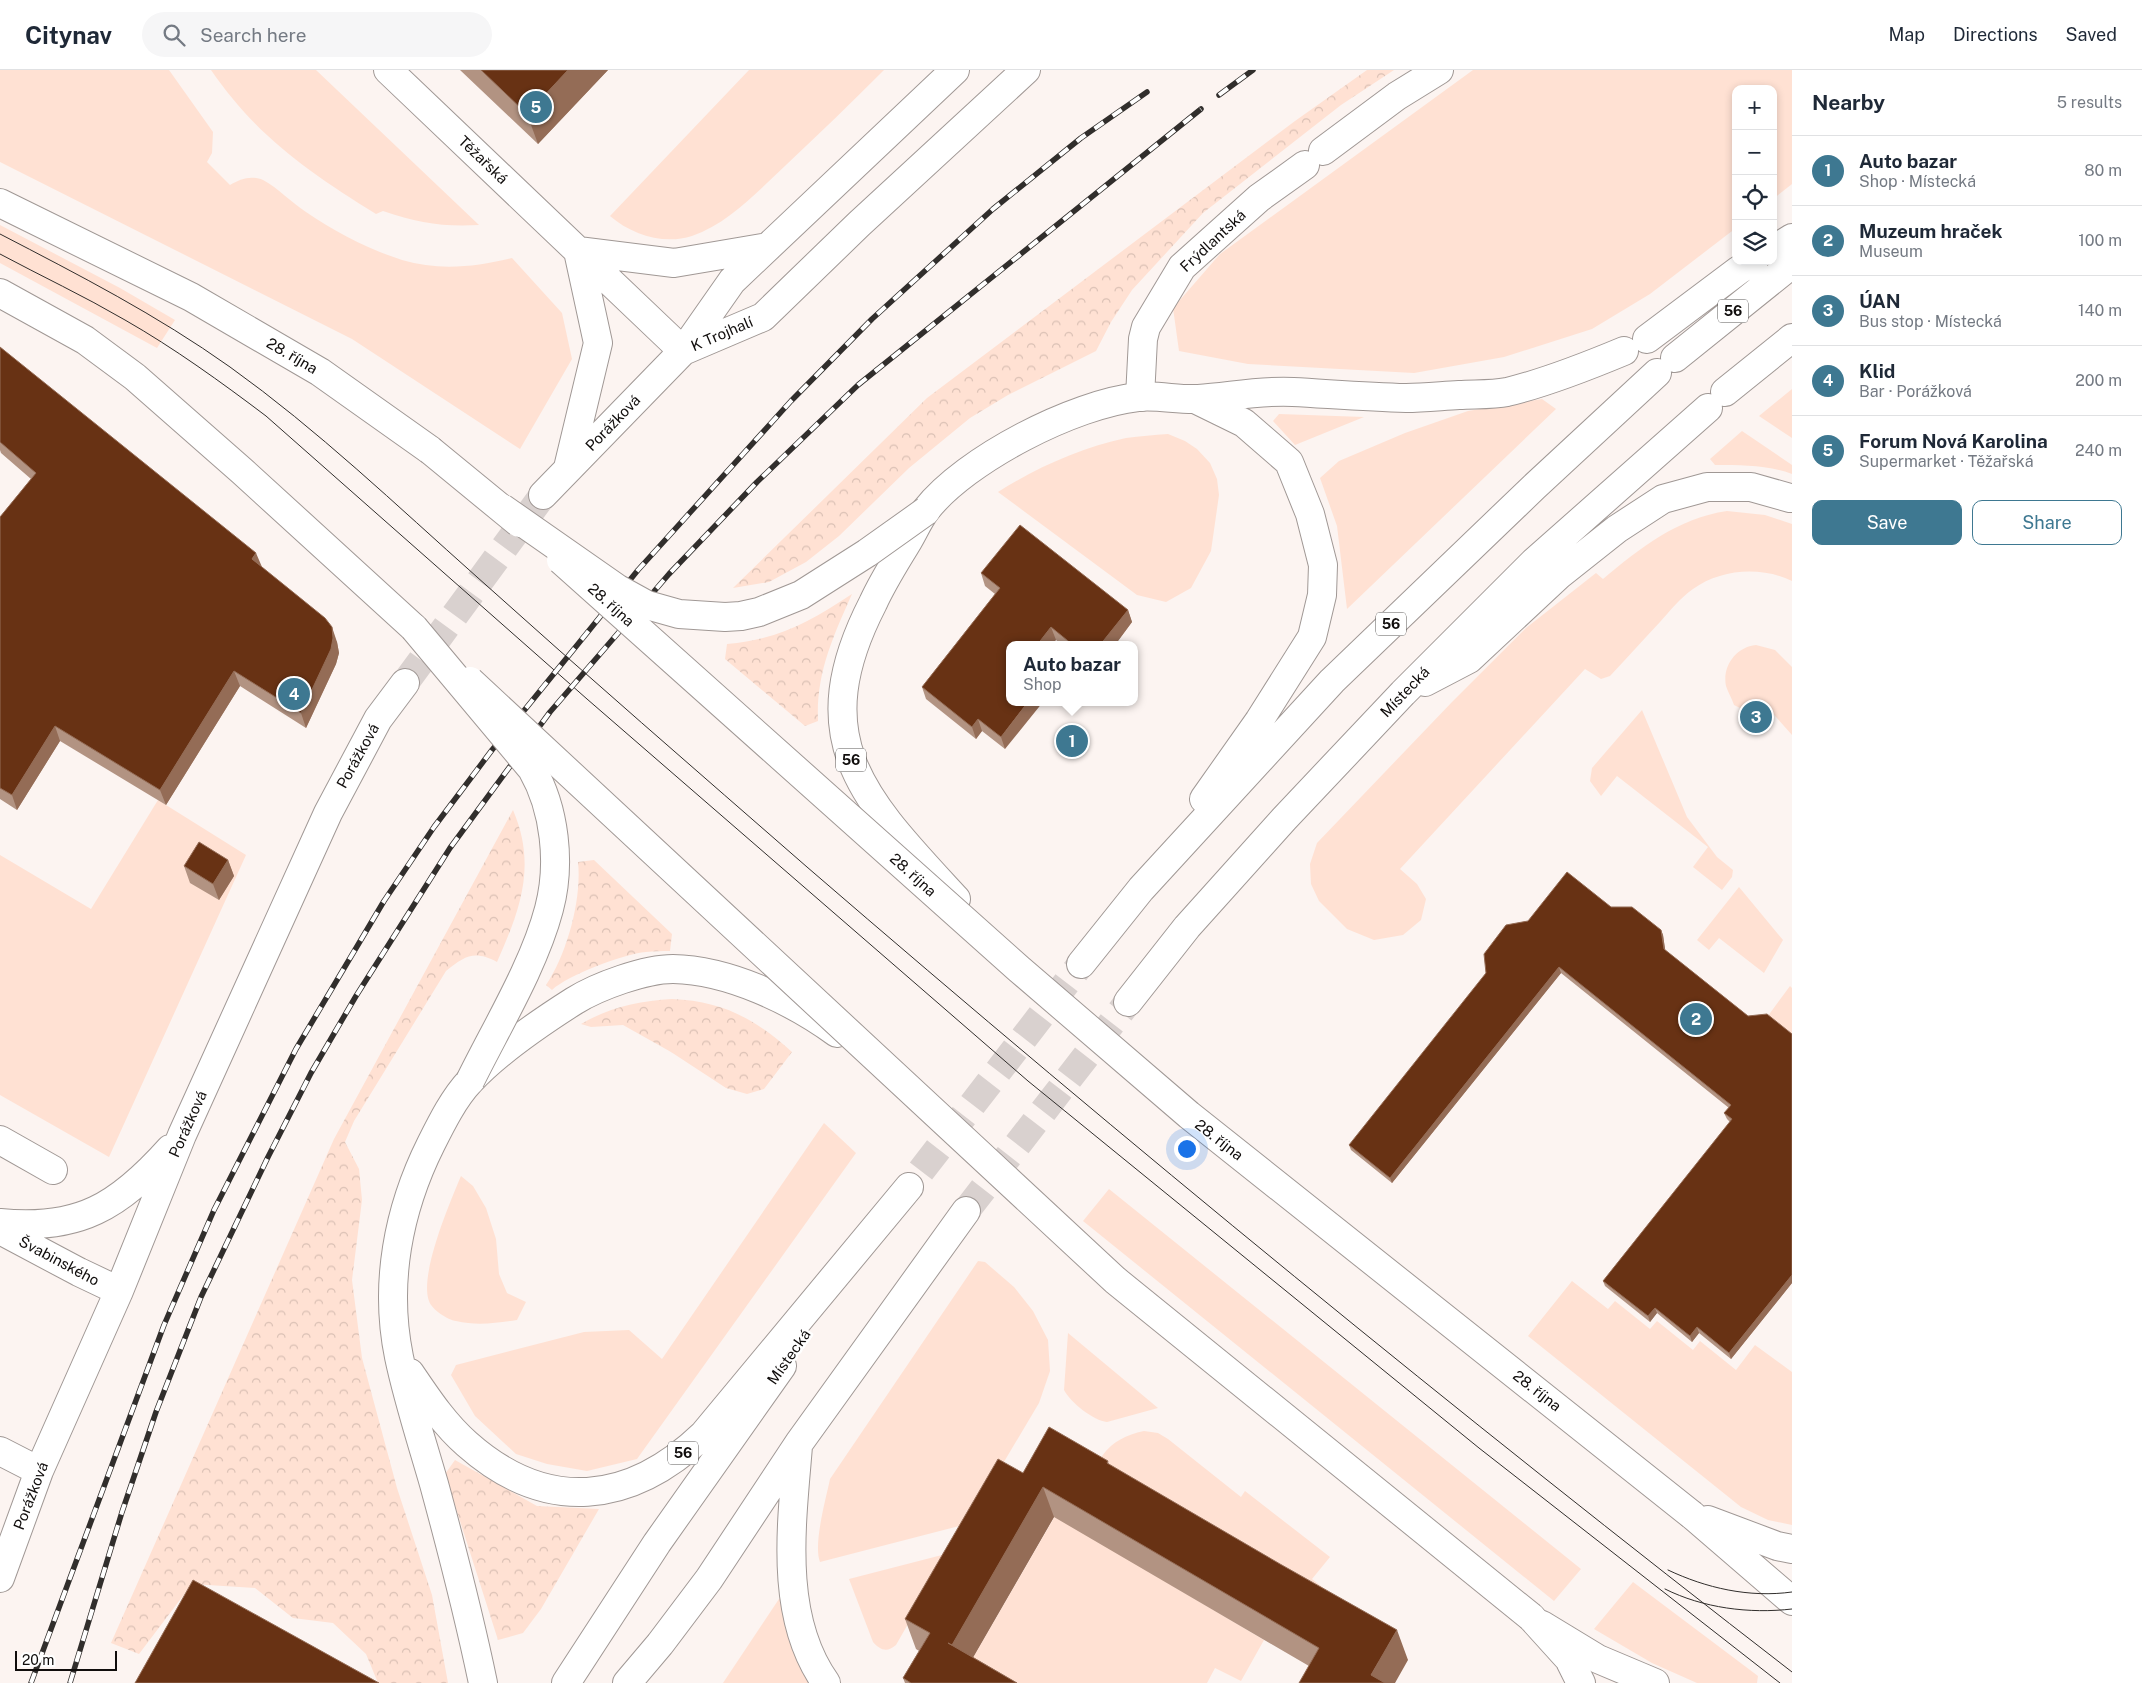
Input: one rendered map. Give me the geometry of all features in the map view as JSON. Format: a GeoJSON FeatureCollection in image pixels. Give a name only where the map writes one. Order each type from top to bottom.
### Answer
{"type":"FeatureCollection","features":[{"type":"Feature","properties":{"kind":"main road","name":"Těžařská"},"geometry":{"type":"LineString","coordinates":[[388,70],[683,351]]}},
{"type":"Feature","properties":{"kind":"main road","name":"K Trojhalí"},"geometry":{"type":"LineString","coordinates":[[683,351],[732,281],[956,70]]}},
{"type":"Feature","properties":{"kind":"main road","name":"K Trojhalí"},"geometry":{"type":"LineString","coordinates":[[683,351],[763,317],[1026,70]]}},
{"type":"Feature","properties":{"kind":"main road","name":"Frýdlantská"},"geometry":{"type":"LineString","coordinates":[[1140,397],[1143,339],[1146,327],[1182,267],[1259,198],[1397,96],[1440,70]]}},
{"type":"Feature","properties":{"kind":"main road","name":"28. října"},"geometry":{"type":"LineString","coordinates":[[0,203],[191,297],[320,372],[430,450],[502,508],[1019,969],[1189,1115],[1692,1515],[1792,1601]]}},
{"type":"Feature","properties":{"kind":"main road"},"geometry":{"type":"LineString","coordinates":[[1777,247],[1792,238]]}},
{"type":"Feature","properties":{"kind":"main road"},"geometry":{"type":"LineString","coordinates":[[568,468],[598,342],[578,251],[674,263],[768,247]]}},
{"type":"Feature","properties":{"kind":"main road","name":"56"},"geometry":{"type":"LineString","coordinates":[[1141,889],[1332,681],[1534,487],[1666,365],[1792,264]]}},
{"type":"Feature","properties":{"kind":"main road","name":"56"},"geometry":{"type":"LineString","coordinates":[[502,508],[618,589],[647,605],[679,614],[740,616],[759,612],[801,595],[867,553],[926,511],[953,485],[991,456],[1066,417],[1099,405],[1140,397],[1194,399],[1283,392],[1407,398],[1505,392],[1581,368],[1636,345],[1747,265]]}},
{"type":"Feature","properties":{"kind":"main road"},"geometry":{"type":"LineString","coordinates":[[0,293],[84,340],[134,377],[242,471],[414,628],[1115,1280],[1574,1653],[1598,1659],[1655,1683]]}},
{"type":"Feature","properties":{"kind":"main road","name":"Místecká"},"geometry":{"type":"LineString","coordinates":[[1128,1002],[1186,927],[1403,692],[1534,562],[1717,400],[1792,338]]}},
{"type":"Feature","properties":{"kind":"main road","name":"Porážková"},"geometry":{"type":"LineString","coordinates":[[543,495],[683,351]]}},
{"type":"Feature","properties":{"kind":"main road","name":"56"},"geometry":{"type":"LineString","coordinates":[[1081,964],[1141,889],[1259,721],[1312,637],[1322,595],[1323,565],[1310,514],[1289,462],[1244,422],[1194,399]]}},
{"type":"Feature","properties":{"kind":"main road"},"geometry":{"type":"LineString","coordinates":[[1403,692],[1470,659],[1558,575],[1617,529],[1663,499],[1707,487],[1751,487],[1790,498]]}},
{"type":"Feature","properties":{"kind":"main road","name":"56"},"geometry":{"type":"LineString","coordinates":[[926,511],[872,604],[855,644],[842,693],[842,722],[846,742],[854,768],[861,782],[895,833],[1019,969]]}},
{"type":"Feature","properties":{"kind":"main road","name":"56"},"geometry":{"type":"LineString","coordinates":[[414,628],[532,769],[545,796],[551,823],[554,861],[550,908],[529,962],[470,1081],[451,1108],[427,1152],[411,1189],[397,1243],[393,1274],[393,1310],[399,1357],[460,1580],[483,1683]]}},
{"type":"Feature","properties":{"kind":"main road","name":"Porážková"},"geometry":{"type":"LineString","coordinates":[[0,1578],[39,1471],[119,1291],[182,1135],[328,813],[378,719],[405,683]]}},
{"type":"Feature","properties":{"kind":"main road","name":"56"},"geometry":{"type":"LineString","coordinates":[[470,1081],[548,1018],[584,995],[625,979],[672,969],[695,971],[719,977],[782,999],[812,1016],[887,1069]]}},
{"type":"Feature","properties":{"kind":"main road"},"geometry":{"type":"LineString","coordinates":[[0,1223],[34,1225],[59,1223],[86,1215],[110,1204],[148,1174],[182,1135]]}},
{"type":"Feature","properties":{"kind":"main road"},"geometry":{"type":"LineString","coordinates":[[0,1140],[53,1170]]}},
{"type":"Feature","properties":{"kind":"main road","name":"Místecká"},"geometry":{"type":"LineString","coordinates":[[399,1357],[437,1410],[460,1437],[491,1463],[517,1478],[558,1492],[582,1492],[616,1488],[666,1466],[685,1452],[704,1434],[915,1179],[657,1543],[566,1683]]}},
{"type":"Feature","properties":{"kind":"main road"},"geometry":{"type":"LineString","coordinates":[[627,1683],[660,1644],[709,1579],[799,1444],[966,1211]]}},
{"type":"Feature","properties":{"kind":"main road","name":"Švabinského"},"geometry":{"type":"LineString","coordinates":[[0,1230],[119,1291]]}},
{"type":"Feature","properties":{"kind":"main road"},"geometry":{"type":"LineString","coordinates":[[799,1444],[792,1536],[793,1586],[804,1637],[815,1666],[826,1683]]}},
{"type":"Feature","properties":{"kind":"main road"},"geometry":{"type":"LineString","coordinates":[[0,1451],[39,1471]]}},
{"type":"Feature","properties":{"kind":"main road"},"geometry":{"type":"LineString","coordinates":[[1692,1515],[1777,1546],[1792,1549]]}},
{"type":"Feature","properties":{"kind":"main road"},"geometry":{"type":"LineString","coordinates":[[1574,1653],[1581,1683]]}},
{"type":"Feature","properties":{"kind":"green space"},"geometry":{"type":"Polygon","coordinates":[[[0,70],[169,70],[213,132],[212,153],[207,162],[230,185],[246,178],[263,180],[328,226],[364,245],[402,260],[430,266],[457,267],[512,258],[562,313],[572,359],[520,449],[352,339],[0,162],[0,70]]]}},
{"type":"Feature","properties":{"kind":"green space"},"geometry":{"type":"Polygon","coordinates":[[[211,70],[316,70],[479,225],[431,223],[408,219],[383,211],[376,214],[306,168],[266,134],[247,115],[211,70]]]}},
{"type":"Feature","properties":{"kind":"green space"},"geometry":{"type":"Polygon","coordinates":[[[749,70],[884,70],[754,195],[731,215],[706,230],[681,239],[660,239],[638,233],[610,216],[749,70]]]}},
{"type":"Feature","properties":{"kind":"green space"},"geometry":{"type":"Polygon","coordinates":[[[1367,70],[1394,70],[1341,105],[1203,213],[1132,290],[1111,322],[1096,351],[1008,395],[970,418],[909,468],[839,536],[806,562],[769,582],[733,588],[927,398],[1295,121],[1367,70]]]}},
{"type":"Feature","properties":{"kind":"green space"},"geometry":{"type":"Polygon","coordinates":[[[1473,70],[1792,70],[1792,184],[1777,196],[1777,85],[1732,85],[1732,231],[1650,294],[1592,329],[1504,357],[1414,373],[1248,364],[1179,351],[1173,308],[1220,254],[1473,70]]]}},
{"type":"Feature","properties":{"kind":"green space"},"geometry":{"type":"Polygon","coordinates":[[[0,225],[120,288],[175,320],[157,348],[0,263],[0,225]]]}},
{"type":"Feature","properties":{"kind":"green space"},"geometry":{"type":"Polygon","coordinates":[[[1792,389],[1792,438],[1759,416],[1792,389]]]}},
{"type":"Feature","properties":{"kind":"green space"},"geometry":{"type":"Polygon","coordinates":[[[1542,399],[1556,409],[1347,609],[1337,526],[1320,478],[1339,461],[1405,433],[1468,411],[1542,399]]]}},
{"type":"Feature","properties":{"kind":"green space"},"geometry":{"type":"Polygon","coordinates":[[[1279,414],[1364,417],[1295,445],[1273,421],[1279,414]]]}},
{"type":"Feature","properties":{"kind":"green space"},"geometry":{"type":"Polygon","coordinates":[[[1742,431],[1792,465],[1792,474],[1764,467],[1715,465],[1710,459],[1742,431]]]}},
{"type":"Feature","properties":{"kind":"green space"},"geometry":{"type":"Polygon","coordinates":[[[1168,434],[1185,441],[1197,449],[1210,463],[1217,479],[1219,495],[1211,551],[1191,588],[1166,602],[1137,595],[998,492],[1028,474],[1092,447],[1126,438],[1168,434]]]}},
{"type":"Feature","properties":{"kind":"green space"},"geometry":{"type":"Polygon","coordinates":[[[1727,511],[1765,515],[1792,524],[1792,581],[1767,573],[1741,572],[1716,577],[1704,582],[1675,605],[1610,676],[1601,679],[1585,669],[1400,869],[1417,884],[1426,899],[1421,920],[1403,935],[1374,940],[1347,929],[1319,901],[1311,884],[1310,864],[1317,843],[1526,628],[1596,573],[1603,579],[1631,556],[1676,527],[1692,520],[1727,511]]]}},
{"type":"Feature","properties":{"kind":"green space"},"geometry":{"type":"Polygon","coordinates":[[[852,594],[827,656],[820,687],[818,721],[805,726],[725,659],[727,644],[745,642],[778,634],[807,621],[852,594]]]}},
{"type":"Feature","properties":{"kind":"green space"},"geometry":{"type":"Polygon","coordinates":[[[1756,645],[1775,650],[1792,667],[1792,735],[1762,701],[1746,711],[1734,705],[1726,686],[1726,671],[1732,659],[1742,649],[1756,645]]]}},
{"type":"Feature","properties":{"kind":"green space"},"geometry":{"type":"Polygon","coordinates":[[[1642,710],[1687,817],[1717,857],[1733,870],[1732,877],[1722,890],[1693,867],[1708,847],[1617,776],[1601,796],[1590,781],[1592,768],[1642,710]]]}},
{"type":"Feature","properties":{"kind":"green space"},"geometry":{"type":"Polygon","coordinates":[[[158,800],[246,855],[109,1157],[0,1095],[0,855],[91,909],[158,800]]]}},
{"type":"Feature","properties":{"kind":"green space"},"geometry":{"type":"Polygon","coordinates":[[[513,810],[524,850],[523,888],[513,924],[497,962],[482,956],[470,956],[446,971],[354,1121],[345,1142],[359,1169],[362,1200],[352,1280],[362,1358],[397,1488],[432,1595],[448,1683],[378,1683],[366,1654],[333,1623],[293,1618],[255,1588],[192,1584],[139,1654],[111,1643],[334,1139],[513,810]]]}},
{"type":"Feature","properties":{"kind":"green space"},"geometry":{"type":"Polygon","coordinates":[[[594,860],[672,934],[670,951],[652,951],[610,961],[570,978],[552,990],[546,985],[560,958],[571,926],[578,892],[578,862],[594,860]]]}},
{"type":"Feature","properties":{"kind":"green space"},"geometry":{"type":"Polygon","coordinates":[[[1739,887],[1783,940],[1764,973],[1719,938],[1709,950],[1697,940],[1739,887]]]}},
{"type":"Feature","properties":{"kind":"green space"},"geometry":{"type":"Polygon","coordinates":[[[1790,986],[1792,988],[1792,1038],[1765,1020],[1790,986]]]}},
{"type":"Feature","properties":{"kind":"green space"},"geometry":{"type":"Polygon","coordinates":[[[672,999],[707,1003],[737,1014],[765,1030],[792,1052],[764,1089],[747,1094],[726,1088],[671,1052],[623,1025],[591,1027],[581,1024],[614,1009],[648,1001],[672,999]]]}},
{"type":"Feature","properties":{"kind":"green space"},"geometry":{"type":"Polygon","coordinates":[[[824,1123],[856,1153],[637,1459],[587,1471],[547,1464],[516,1454],[475,1416],[451,1375],[456,1365],[584,1332],[629,1330],[662,1359],[824,1123]]]}},
{"type":"Feature","properties":{"kind":"green space"},"geometry":{"type":"Polygon","coordinates":[[[461,1176],[473,1186],[486,1208],[496,1239],[499,1274],[507,1293],[526,1302],[517,1320],[479,1324],[464,1323],[449,1319],[441,1314],[433,1308],[429,1301],[427,1289],[428,1274],[432,1257],[443,1220],[461,1176]]]}},
{"type":"Feature","properties":{"kind":"green space"},"geometry":{"type":"Polygon","coordinates":[[[1109,1189],[1581,1569],[1554,1601],[1083,1221],[1109,1189]]]}},
{"type":"Feature","properties":{"kind":"green space"},"geometry":{"type":"Polygon","coordinates":[[[978,1261],[985,1262],[1014,1287],[1033,1311],[1048,1340],[1050,1371],[1039,1403],[973,1514],[963,1525],[820,1562],[818,1554],[819,1533],[830,1479],[978,1261]]]}},
{"type":"Feature","properties":{"kind":"green space"},"geometry":{"type":"Polygon","coordinates":[[[1572,1281],[1608,1309],[1615,1301],[1650,1329],[1657,1321],[1693,1350],[1700,1341],[1736,1370],[1755,1345],[1792,1372],[1792,1525],[1768,1520],[1741,1507],[1528,1336],[1572,1281]]]}},
{"type":"Feature","properties":{"kind":"green space"},"geometry":{"type":"Polygon","coordinates":[[[1068,1333],[1158,1408],[1107,1422],[1089,1415],[1077,1405],[1064,1390],[1068,1333]]]}},
{"type":"Feature","properties":{"kind":"green space"},"geometry":{"type":"Polygon","coordinates":[[[1144,1431],[1158,1433],[1168,1439],[1241,1497],[1245,1491],[1330,1557],[1312,1579],[1336,1598],[1102,1461],[1102,1456],[1115,1443],[1131,1434],[1144,1431]]]}},
{"type":"Feature","properties":{"kind":"green space"},"geometry":{"type":"Polygon","coordinates":[[[455,1460],[537,1506],[599,1509],[541,1609],[523,1633],[498,1640],[445,1474],[455,1460]]]}},
{"type":"Feature","properties":{"kind":"green space"},"geometry":{"type":"Polygon","coordinates":[[[1055,1516],[1264,1640],[1241,1681],[1215,1668],[1207,1683],[976,1683],[963,1675],[1055,1516]]]}},
{"type":"Feature","properties":{"kind":"green space"},"geometry":{"type":"Polygon","coordinates":[[[942,1555],[944,1561],[896,1645],[887,1650],[878,1647],[873,1642],[849,1579],[942,1555]]]}},
{"type":"Feature","properties":{"kind":"green space"},"geometry":{"type":"Polygon","coordinates":[[[1633,1582],[1758,1676],[1757,1683],[1697,1683],[1652,1663],[1594,1629],[1633,1582]]]}},
{"type":"Feature","properties":{"kind":"green space"},"geometry":{"type":"Polygon","coordinates":[[[781,1598],[814,1683],[723,1683],[779,1599],[781,1598]]]}},
{"type":"Feature","properties":{"kind":"building"},"geometry":{"type":"Polygon","coordinates":[[[481,70],[568,70],[527,114],[481,70]]]}},
{"type":"Feature","properties":{"kind":"building"},"geometry":{"type":"Polygon","coordinates":[[[0,347],[256,553],[252,559],[325,618],[332,627],[331,649],[301,713],[234,671],[160,790],[55,726],[12,795],[0,788],[0,517],[36,473],[0,442],[0,347]]]}},
{"type":"Feature","properties":{"kind":"building"},"geometry":{"type":"Polygon","coordinates":[[[1020,525],[1128,610],[1103,641],[1068,641],[1051,627],[1040,641],[1006,641],[1006,706],[1025,706],[1001,737],[978,719],[972,727],[922,687],[1000,588],[981,573],[1020,525]]]}},
{"type":"Feature","properties":{"kind":"building"},"geometry":{"type":"Polygon","coordinates":[[[199,842],[228,860],[213,884],[184,866],[199,842]]]}},
{"type":"Feature","properties":{"kind":"building"},"geometry":{"type":"Polygon","coordinates":[[[1567,872],[1611,907],[1632,907],[1661,930],[1664,949],[1748,1016],[1767,1014],[1792,1034],[1792,1275],[1729,1353],[1697,1327],[1690,1336],[1655,1308],[1648,1316],[1603,1281],[1732,1119],[1724,1113],[1731,1105],[1559,967],[1390,1178],[1349,1145],[1486,973],[1484,954],[1506,925],[1528,921],[1567,872]]]}},
{"type":"Feature","properties":{"kind":"building"},"geometry":{"type":"Polygon","coordinates":[[[1049,1427],[1280,1564],[1397,1630],[1371,1675],[1385,1683],[1299,1683],[1319,1648],[1043,1487],[952,1645],[948,1643],[1017,1683],[911,1683],[903,1678],[930,1633],[905,1619],[998,1459],[1023,1473],[1049,1427]]]}},
{"type":"Feature","properties":{"kind":"building"},"geometry":{"type":"Polygon","coordinates":[[[193,1580],[379,1683],[135,1683],[193,1580]]]}},
{"type":"Feature","properties":{"kind":"tunnel"},"geometry":{"type":"LineString","coordinates":[[405,683],[543,495]]}},
{"type":"Feature","properties":{"kind":"tunnel"},"geometry":{"type":"LineString","coordinates":[[921,1171],[1081,964]]}},
{"type":"Feature","properties":{"kind":"tunnel"},"geometry":{"type":"LineString","coordinates":[[966,1211],[1128,1002]]}},
{"type":"Feature","properties":{"kind":"tram line"},"geometry":{"type":"LineString","coordinates":[[0,234],[146,313],[202,348],[263,391],[356,469],[807,867],[1049,1073],[1418,1377],[1792,1672]]}},
{"type":"Feature","properties":{"kind":"tram line"},"geometry":{"type":"LineString","coordinates":[[0,254],[143,331],[197,366],[266,416],[587,699],[1028,1081],[1479,1448],[1780,1683]]}},
{"type":"Feature","properties":{"kind":"tram line"},"geometry":{"type":"LineString","coordinates":[[1668,1570],[1697,1582],[1728,1590],[1760,1594],[1792,1592]]}},
{"type":"Feature","properties":{"kind":"tram line"},"geometry":{"type":"LineString","coordinates":[[1665,1589],[1695,1601],[1727,1608],[1759,1611],[1792,1609]]}},
{"type":"Feature","properties":{"kind":"railway"},"geometry":{"type":"LineString","coordinates":[[1219,95],[1253,70]]}},
{"type":"Feature","properties":{"kind":"railway"},"geometry":{"type":"LineString","coordinates":[[31,1683],[164,1325],[214,1210],[296,1049],[384,901],[434,827],[492,750],[638,570],[791,401],[872,319],[993,209],[1081,138],[1147,92]]}},
{"type":"Feature","properties":{"kind":"railway"},"geometry":{"type":"LineString","coordinates":[[70,1683],[122,1512],[156,1412],[201,1297],[268,1157],[311,1073],[356,996],[450,848],[550,712],[669,574],[757,482],[858,385],[1201,109]]}},
{"type":"Feature","properties":{"kind":"place","name":"Forum Nová Karolina"},"geometry":{"type":"Point","coordinates":[536,107]}},
{"type":"Feature","properties":{"kind":"place","name":"Klid"},"geometry":{"type":"Point","coordinates":[294,694]}},
{"type":"Feature","properties":{"kind":"place","name":"ÚAN"},"geometry":{"type":"Point","coordinates":[1756,717]}},
{"type":"Feature","properties":{"kind":"place","name":"Auto bazar"},"geometry":{"type":"Point","coordinates":[1072,741]}},
{"type":"Feature","properties":{"kind":"place","name":"Muzeum hraček"},"geometry":{"type":"Point","coordinates":[1696,1019]}}]}
